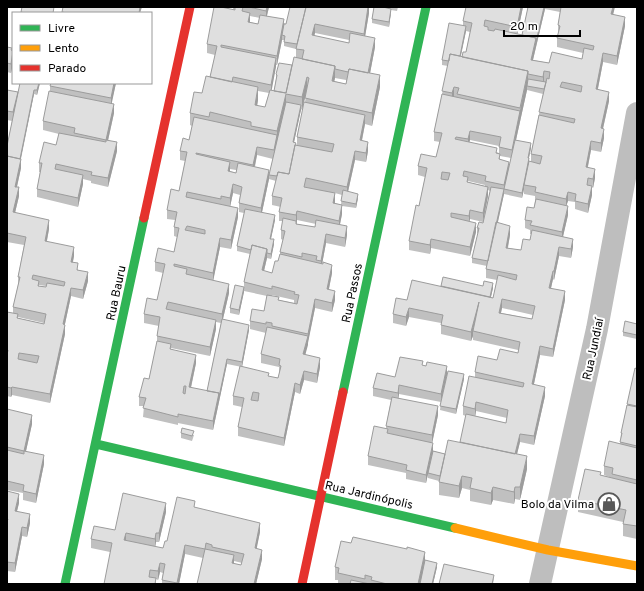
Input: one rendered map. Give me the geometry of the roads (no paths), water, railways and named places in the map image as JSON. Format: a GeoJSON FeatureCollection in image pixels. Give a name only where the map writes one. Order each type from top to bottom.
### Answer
{"type":"FeatureCollection","features":[{"type":"Feature","properties":{"kind":"street","name":"Rua Bauru"},"geometry":{"type":"LineString","coordinates":[[65,584],[190,7]]}},
{"type":"Feature","properties":{"kind":"street","name":"Rua Passos"},"geometry":{"type":"LineString","coordinates":[[302,584],[426,7]]}},
{"type":"Feature","properties":{"kind":"street","name":"Rua Jundiaí"},"geometry":{"type":"LineString","coordinates":[[540,584],[597,329],[637,113]]}},
{"type":"Feature","properties":{"kind":"street","name":"Rua Jardinópolis"},"geometry":{"type":"LineString","coordinates":[[96,444],[548,550],[637,566]]}},
{"type":"Feature","properties":{"kind":"place","name":"Bolo da Vilma"},"geometry":{"type":"Point","coordinates":[609,504]}}]}
